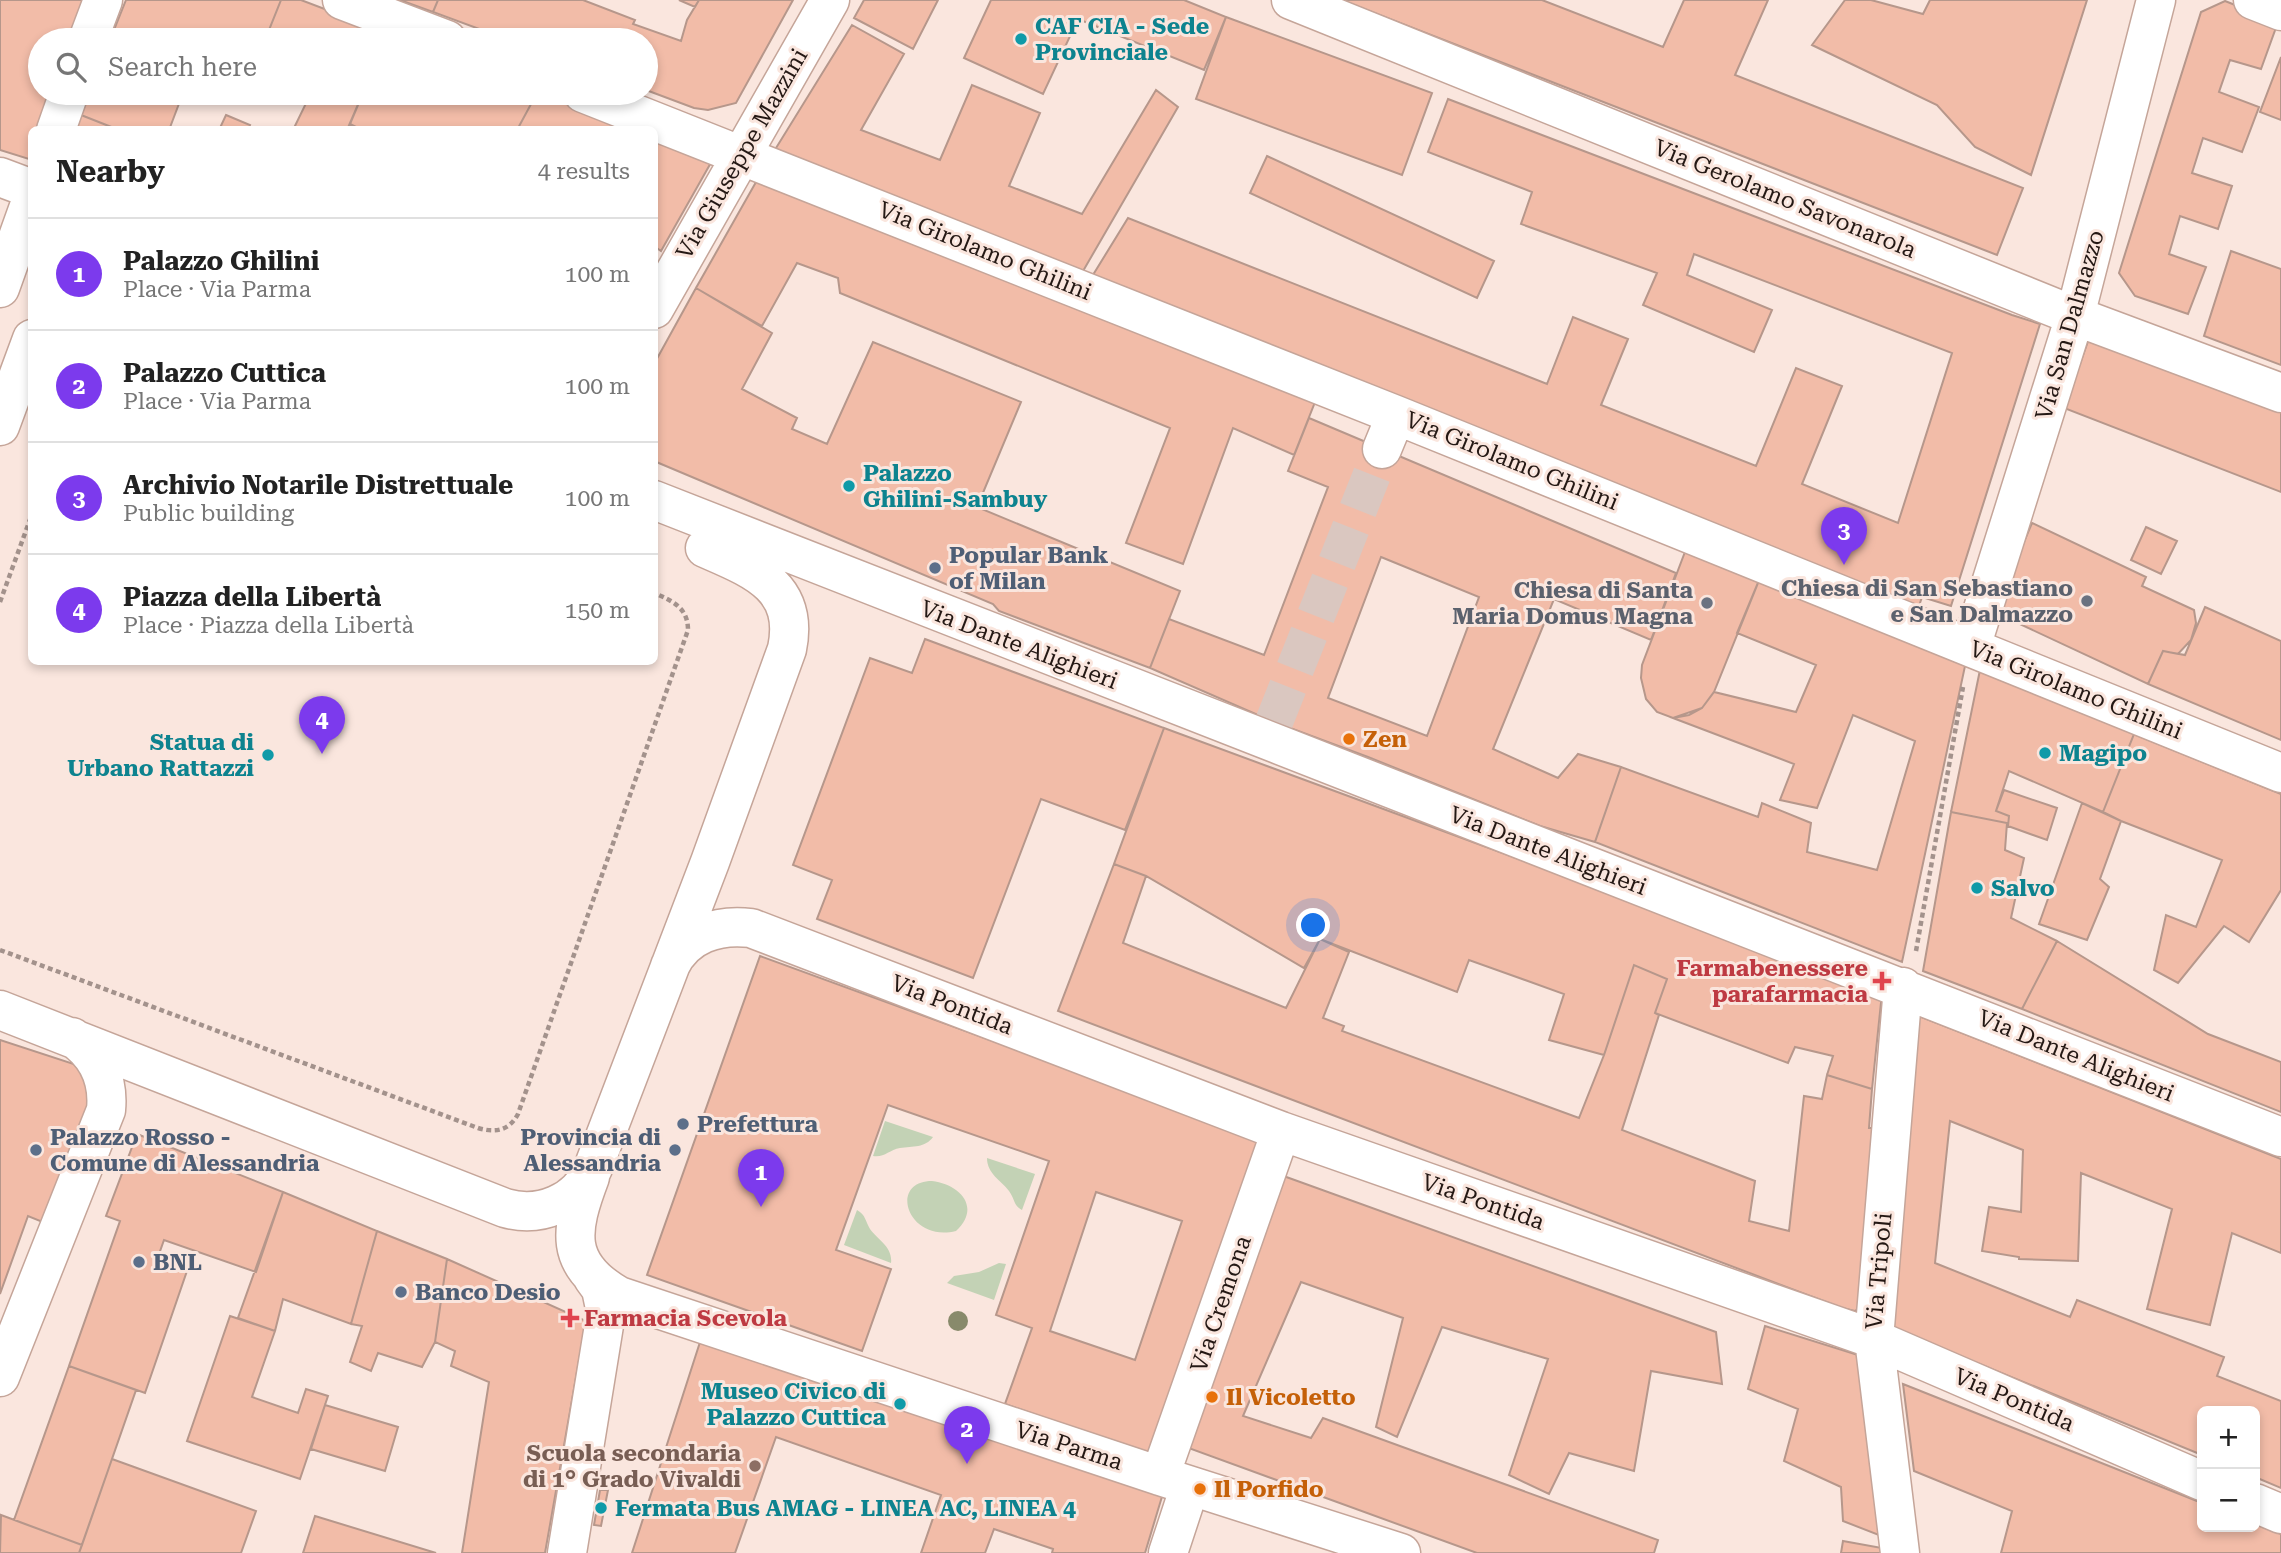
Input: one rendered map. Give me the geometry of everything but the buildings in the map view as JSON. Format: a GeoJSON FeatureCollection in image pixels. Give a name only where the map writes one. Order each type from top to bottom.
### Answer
{"type":"FeatureCollection","features":[{"type":"Feature","properties":{"kind":"street"},"geometry":{"type":"LineString","coordinates":[[92,28],[103,0]]}},
{"type":"Feature","properties":{"kind":"street"},"geometry":{"type":"LineString","coordinates":[[342,0],[416,28]]}},
{"type":"Feature","properties":{"kind":"street","name":"Via Giuseppe Mazzini"},"geometry":{"type":"LineString","coordinates":[[658,302],[830,0]]}},
{"type":"Feature","properties":{"kind":"street","name":"Via Gerolamo Savonarola"},"geometry":{"type":"LineString","coordinates":[[1291,0],[2076,316],[2281,393]]}},
{"type":"Feature","properties":{"kind":"street","name":"Via San Dalmazzo"},"geometry":{"type":"LineString","coordinates":[[1971,647],[2076,316],[2156,0]]}},
{"type":"Feature","properties":{"kind":"street"},"geometry":{"type":"LineString","coordinates":[[2253,0],[2281,11]]}},
{"type":"Feature","properties":{"kind":"street"},"geometry":{"type":"LineString","coordinates":[[57,126],[65,105]]}},
{"type":"Feature","properties":{"kind":"street","name":"Via Girolamo Ghilini"},"geometry":{"type":"LineString","coordinates":[[614,105],[741,154],[1389,432],[1971,647],[2281,773]]}},
{"type":"Feature","properties":{"kind":"street"},"geometry":{"type":"LineString","coordinates":[[0,177],[28,188]]}},
{"type":"Feature","properties":{"kind":"street"},"geometry":{"type":"LineString","coordinates":[[0,288],[28,209]]}},
{"type":"Feature","properties":{"kind":"street"},"geometry":{"type":"LineString","coordinates":[[0,426],[28,350]]}},
{"type":"Feature","properties":{"kind":"street","name":"Via Dante Alighieri"},"geometry":{"type":"LineString","coordinates":[[658,502],[815,565],[1270,732],[2281,1137]]}},
{"type":"Feature","properties":{"kind":"street"},"geometry":{"type":"LineString","coordinates":[[567,1553],[606,1313],[601,1289],[606,1287],[579,1255],[575,1229],[578,1208],[670,966],[789,639],[787,612],[779,593],[765,577],[747,566],[658,528]]}},
{"type":"Feature","properties":{"kind":"street","name":"Via Pontida"},"geometry":{"type":"LineString","coordinates":[[670,966],[682,948],[704,932],[735,926],[761,932],[1281,1131],[1874,1339],[2197,1478]]}},
{"type":"Feature","properties":{"kind":"street","name":"Via Tripoli"},"geometry":{"type":"LineString","coordinates":[[1900,1553],[1874,1339],[1903,987]]}},
{"type":"Feature","properties":{"kind":"street"},"geometry":{"type":"LineString","coordinates":[[0,1010],[464,1193],[514,1210],[541,1210],[561,1203],[578,1191],[593,1168]]}},
{"type":"Feature","properties":{"kind":"street"},"geometry":{"type":"LineString","coordinates":[[0,1377],[106,1110],[107,1094],[102,1073],[88,1050],[66,1035]]}},
{"type":"Feature","properties":{"kind":"street","name":"Via Cremona"},"geometry":{"type":"LineString","coordinates":[[1168,1553],[1175,1481],[1281,1131]]}},
{"type":"Feature","properties":{"kind":"street","name":"Via Parma"},"geometry":{"type":"LineString","coordinates":[[606,1287],[1175,1481],[1401,1553]]}},
{"type":"Feature","properties":{"kind":"street"},"geometry":{"type":"LineString","coordinates":[[2260,1505],[2281,1514]]}},
{"type":"Feature","properties":{"kind":"path"},"geometry":{"type":"LineString","coordinates":[[0,602],[28,525]]}},
{"type":"Feature","properties":{"kind":"path"},"geometry":{"type":"LineString","coordinates":[[0,950],[478,1128],[492,1132],[505,1129],[518,1114],[688,630],[687,616],[683,610],[673,601],[658,595]]}},
{"type":"Feature","properties":{"kind":"path"},"geometry":{"type":"LineString","coordinates":[[1903,987],[1914,963],[1971,647]]}},
{"type":"Feature","properties":{"kind":"green space"},"geometry":{"type":"Polygon","coordinates":[[[885,1121],[933,1137],[922,1145],[873,1156],[885,1121]]]}},
{"type":"Feature","properties":{"kind":"green space"},"geometry":{"type":"Polygon","coordinates":[[[987,1158],[1035,1174],[1022,1210],[992,1173],[987,1158]]]}},
{"type":"Feature","properties":{"kind":"green space"},"geometry":{"type":"Polygon","coordinates":[[[932,1181],[951,1187],[964,1198],[967,1213],[964,1222],[956,1231],[939,1232],[925,1228],[915,1220],[909,1210],[907,1200],[910,1190],[918,1184],[932,1181]]]}},
{"type":"Feature","properties":{"kind":"green space"},"geometry":{"type":"Polygon","coordinates":[[[857,1210],[890,1252],[891,1263],[844,1245],[857,1210]]]}},
{"type":"Feature","properties":{"kind":"green space"},"geometry":{"type":"Polygon","coordinates":[[[999,1263],[1006,1264],[994,1300],[947,1283],[954,1276],[979,1272],[999,1263]]]}},
{"type":"Feature","properties":{"kind":"tunnel"},"geometry":{"type":"LineString","coordinates":[[1274,722],[1382,449]]}},
{"type":"Feature","properties":{"kind":"place","name":"CAF CIA - Sede Provinciale"},"geometry":{"type":"Point","coordinates":[1021,39]}},
{"type":"Feature","properties":{"kind":"place","name":"Palazzo Ghilini-Sambuy"},"geometry":{"type":"Point","coordinates":[849,486]}},
{"type":"Feature","properties":{"kind":"place","name":"Archivio Notarile Distrettuale"},"geometry":{"type":"Point","coordinates":[1844,565]}},
{"type":"Feature","properties":{"kind":"place","name":"Popular Bank of Milan"},"geometry":{"type":"Point","coordinates":[935,568]}},
{"type":"Feature","properties":{"kind":"place","name":"Chiesa di San Sebastiano e San Dalmazzo"},"geometry":{"type":"Point","coordinates":[2087,601]}},
{"type":"Feature","properties":{"kind":"place","name":"Chiesa di Santa Maria Domus Magna"},"geometry":{"type":"Point","coordinates":[1707,603]}},
{"type":"Feature","properties":{"kind":"place","name":"Zen"},"geometry":{"type":"Point","coordinates":[1349,739]}},
{"type":"Feature","properties":{"kind":"place","name":"Magipo"},"geometry":{"type":"Point","coordinates":[2045,753]}},
{"type":"Feature","properties":{"kind":"place","name":"Piazza della Libertà"},"geometry":{"type":"Point","coordinates":[322,754]}},
{"type":"Feature","properties":{"kind":"place","name":"Statua di Urbano Rattazzi"},"geometry":{"type":"Point","coordinates":[268,755]}},
{"type":"Feature","properties":{"kind":"place","name":"Salvo"},"geometry":{"type":"Point","coordinates":[1977,888]}},
{"type":"Feature","properties":{"kind":"place","name":"Farmabenessere parafarmacia"},"geometry":{"type":"Point","coordinates":[1882,981]}},
{"type":"Feature","properties":{"kind":"place","name":"Prefettura"},"geometry":{"type":"Point","coordinates":[683,1124]}},
{"type":"Feature","properties":{"kind":"place","name":"Palazzo Rosso - Comune di Alessandria"},"geometry":{"type":"Point","coordinates":[36,1150]}},
{"type":"Feature","properties":{"kind":"place","name":"Provincia di Alessandria"},"geometry":{"type":"Point","coordinates":[675,1150]}},
{"type":"Feature","properties":{"kind":"place","name":"Palazzo Ghilini"},"geometry":{"type":"Point","coordinates":[761,1207]}},
{"type":"Feature","properties":{"kind":"place","name":"BNL"},"geometry":{"type":"Point","coordinates":[139,1262]}},
{"type":"Feature","properties":{"kind":"place","name":"Banco Desio"},"geometry":{"type":"Point","coordinates":[401,1292]}},
{"type":"Feature","properties":{"kind":"place","name":"Farmacia Scevola"},"geometry":{"type":"Point","coordinates":[570,1318]}},
{"type":"Feature","properties":{"kind":"place","name":"Il Vicoletto"},"geometry":{"type":"Point","coordinates":[1212,1397]}},
{"type":"Feature","properties":{"kind":"place","name":"Museo Civico di Palazzo Cuttica"},"geometry":{"type":"Point","coordinates":[900,1404]}},
{"type":"Feature","properties":{"kind":"place","name":"Palazzo Cuttica"},"geometry":{"type":"Point","coordinates":[967,1464]}},
{"type":"Feature","properties":{"kind":"place","name":"Scuola secondaria di 1° Grado Vivaldi"},"geometry":{"type":"Point","coordinates":[755,1466]}},
{"type":"Feature","properties":{"kind":"place","name":"Il Porfido"},"geometry":{"type":"Point","coordinates":[1200,1489]}},
{"type":"Feature","properties":{"kind":"place","name":"Fermata Bus AMAG - LINEA AC, LINEA 4"},"geometry":{"type":"Point","coordinates":[601,1508]}}]}
